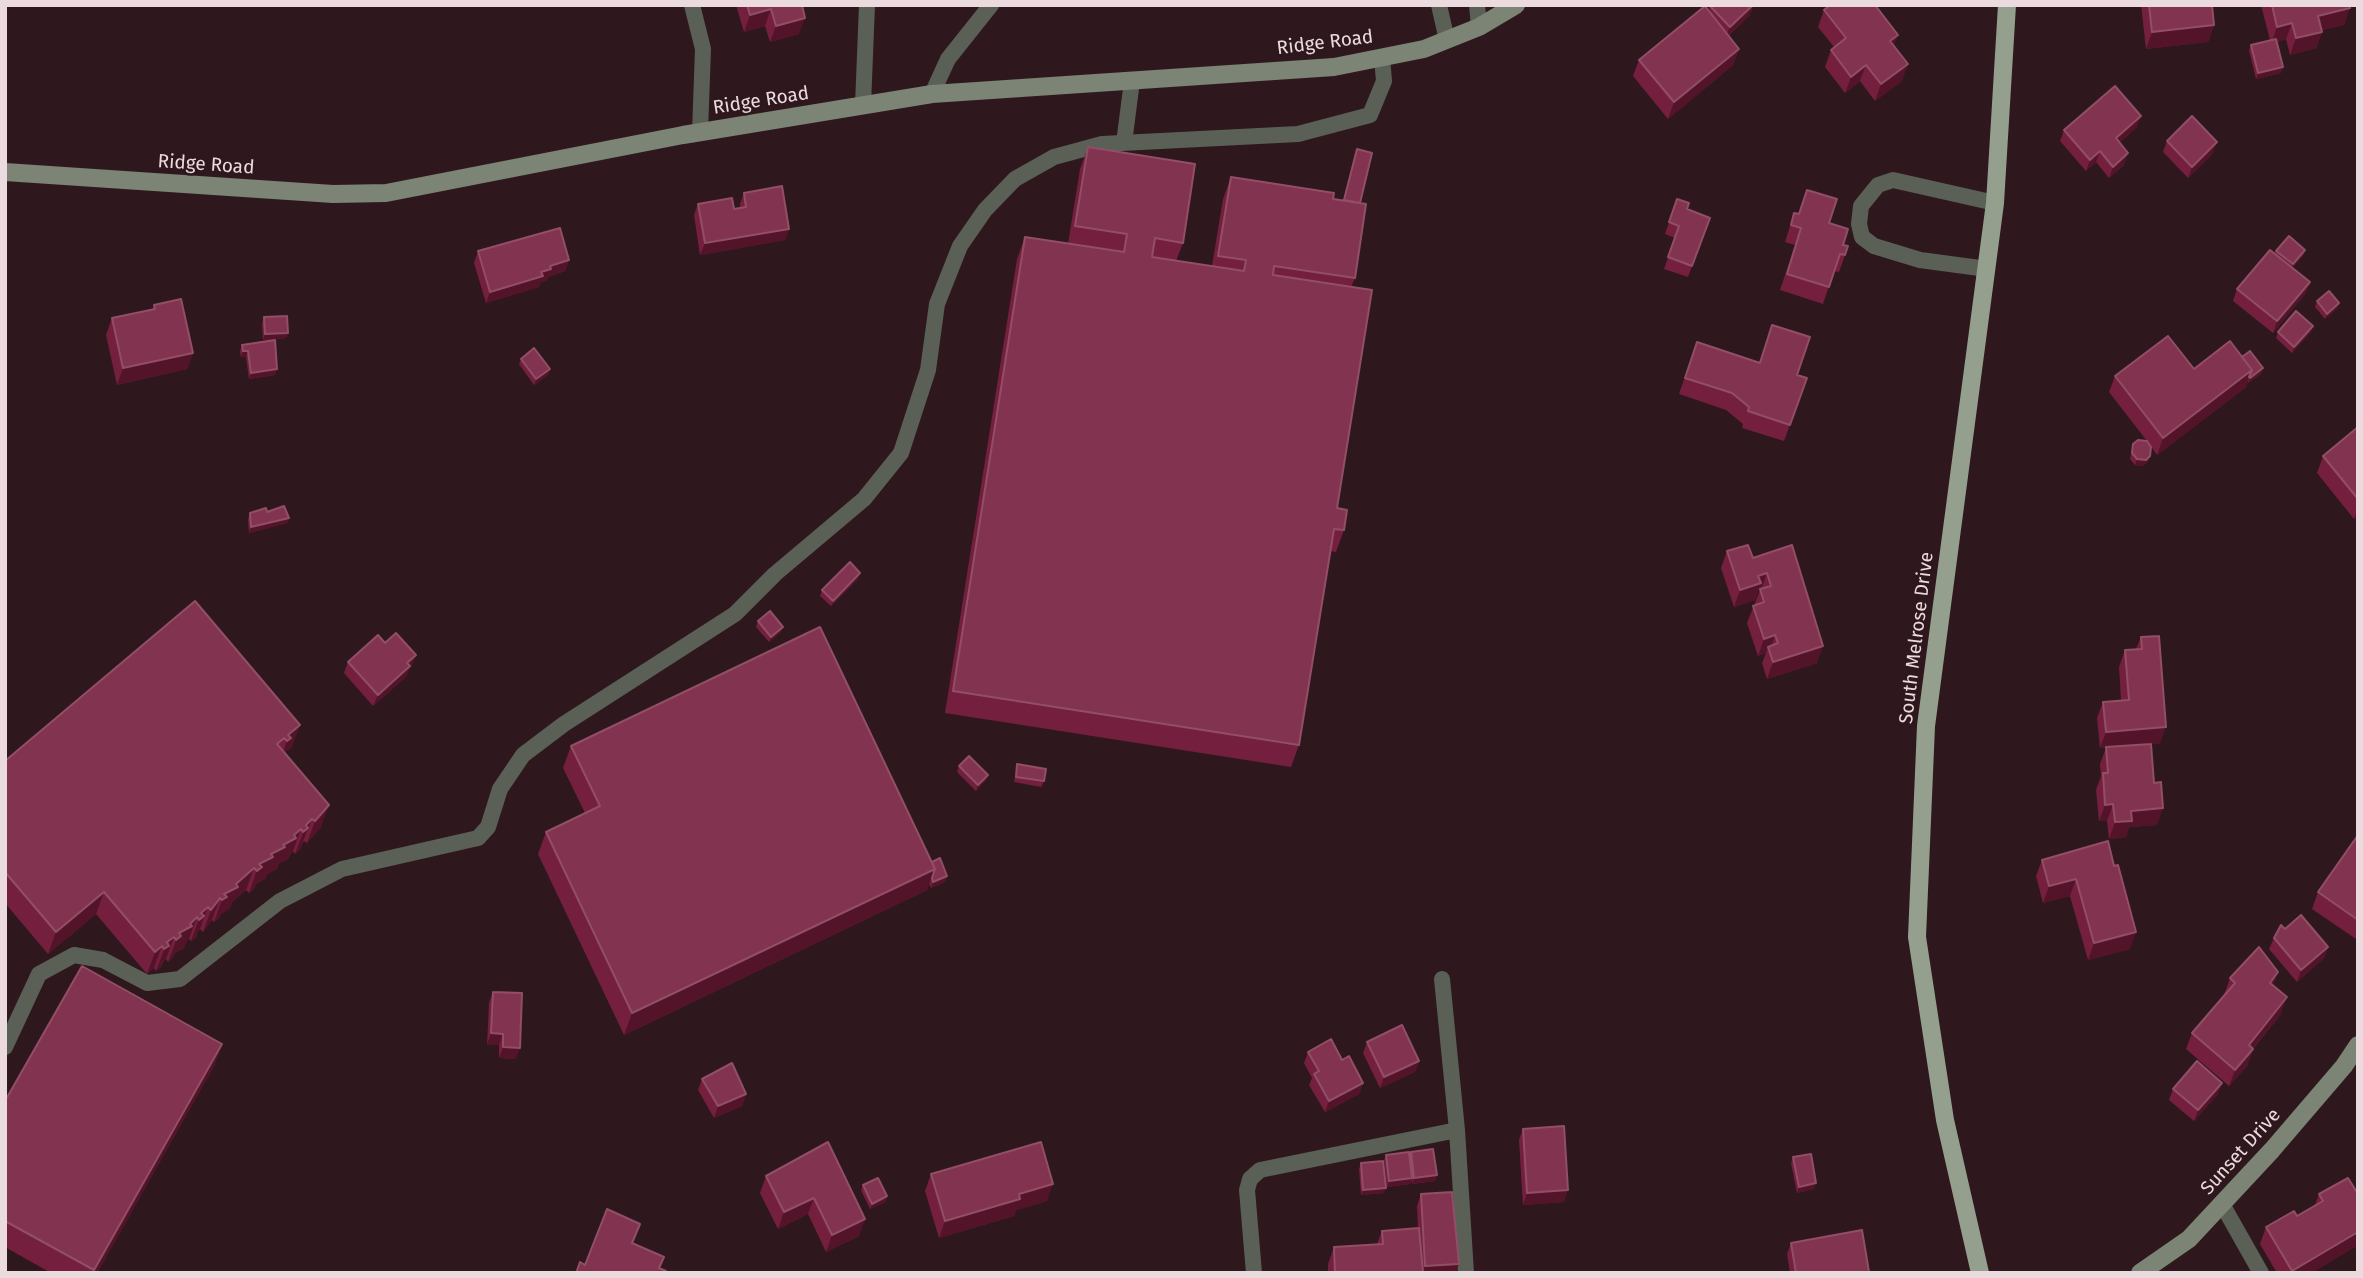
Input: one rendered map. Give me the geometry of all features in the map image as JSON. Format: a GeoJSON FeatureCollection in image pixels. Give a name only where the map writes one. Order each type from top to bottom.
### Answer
{"type":"FeatureCollection","features":[{"type":"Feature","properties":{"kind":"main road","name":"South Melrose Drive"},"geometry":{"type":"LineString","coordinates":[[1980,1273],[1944,1120],[1917,937],[1926,726],[1995,203],[2007,5]]}},
{"type":"Feature","properties":{"kind":"street","name":"Ridge Road"},"geometry":{"type":"LineString","coordinates":[[5,172],[332,194],[386,193],[700,132],[932,94],[1334,67],[1424,49],[1479,27],[1516,5]]}},
{"type":"Feature","properties":{"kind":"street","name":"Sunset Drive"},"geometry":{"type":"LineString","coordinates":[[2140,1273],[2189,1238],[2222,1204],[2281,1140],[2344,1066],[2358,1045]]}},
{"type":"Feature","properties":{"kind":"lane"},"geometry":{"type":"LineString","coordinates":[[692,5],[703,49],[700,132]]}},
{"type":"Feature","properties":{"kind":"lane"},"geometry":{"type":"LineString","coordinates":[[863,105],[867,5]]}},
{"type":"Feature","properties":{"kind":"lane"},"geometry":{"type":"LineString","coordinates":[[932,94],[947,59],[991,5]]}},
{"type":"Feature","properties":{"kind":"lane"},"geometry":{"type":"LineString","coordinates":[[1439,5],[1447,40]]}},
{"type":"Feature","properties":{"kind":"lane"},"geometry":{"type":"LineString","coordinates":[[1477,5],[1479,27]]}},
{"type":"Feature","properties":{"kind":"lane"},"geometry":{"type":"LineString","coordinates":[[5,1047],[39,974],[74,955],[103,960],[146,983],[180,979],[280,901],[342,869],[478,838],[488,827],[500,789],[523,755],[564,724],[735,614],[775,574],[864,499],[901,453],[928,370],[937,304],[960,246],[992,202],[1015,179],[1054,156],[1102,144],[1298,134],[1370,115],[1384,81],[1382,58]]}},
{"type":"Feature","properties":{"kind":"lane"},"geometry":{"type":"LineString","coordinates":[[1124,143],[1132,81]]}},
{"type":"Feature","properties":{"kind":"lane"},"geometry":{"type":"LineString","coordinates":[[1986,269],[1920,260],[1874,247],[1862,237],[1859,224],[1861,206],[1878,185],[1893,180],[1995,203]]}},
{"type":"Feature","properties":{"kind":"lane"},"geometry":{"type":"LineString","coordinates":[[1442,979],[1457,1130],[1466,1273]]}},
{"type":"Feature","properties":{"kind":"lane"},"geometry":{"type":"LineString","coordinates":[[1254,1273],[1247,1190],[1250,1179],[1260,1170],[1457,1130]]}},
{"type":"Feature","properties":{"kind":"lane"},"geometry":{"type":"LineString","coordinates":[[2222,1204],[2261,1273]]}},
{"type":"Feature","properties":{"kind":"building"},"geometry":{"type":"Polygon","coordinates":[[[747,5],[802,5],[805,18],[776,26],[771,9],[750,15],[747,5]]]}},
{"type":"Feature","properties":{"kind":"building"},"geometry":{"type":"Polygon","coordinates":[[[1753,5],[1730,27],[1710,6],[1753,5]]]}},
{"type":"Feature","properties":{"kind":"building"},"geometry":{"type":"Polygon","coordinates":[[[1830,5],[1875,5],[1898,35],[1890,41],[1908,64],[1881,84],[1866,65],[1851,77],[1831,50],[1846,38],[1824,10],[1830,5]]]}},
{"type":"Feature","properties":{"kind":"building"},"geometry":{"type":"Polygon","coordinates":[[[2149,5],[2212,5],[2214,25],[2152,32],[2149,5]]]}},
{"type":"Feature","properties":{"kind":"building"},"geometry":{"type":"Polygon","coordinates":[[[2272,5],[2350,5],[2350,8],[2318,16],[2322,32],[2296,38],[2292,23],[2277,27],[2272,5]]]}},
{"type":"Feature","properties":{"kind":"building"},"geometry":{"type":"Polygon","coordinates":[[[1705,6],[1739,49],[1674,102],[1639,60],[1705,6]]]}},
{"type":"Feature","properties":{"kind":"building"},"geometry":{"type":"Polygon","coordinates":[[[2276,39],[2283,67],[2258,73],[2251,45],[2276,39]]]}},
{"type":"Feature","properties":{"kind":"building"},"geometry":{"type":"Polygon","coordinates":[[[2115,86],[2141,116],[2116,138],[2128,153],[2113,167],[2100,151],[2090,160],[2064,130],[2115,86]]]}},
{"type":"Feature","properties":{"kind":"building"},"geometry":{"type":"Polygon","coordinates":[[[2192,116],[2217,142],[2192,167],[2167,141],[2192,116]]]}},
{"type":"Feature","properties":{"kind":"building"},"geometry":{"type":"Polygon","coordinates":[[[1088,147],[1195,164],[1183,243],[1155,238],[1152,257],[1244,271],[1246,260],[1218,256],[1231,177],[1334,193],[1333,199],[1366,204],[1355,278],[1274,266],[1273,275],[1372,290],[1337,508],[1347,510],[1344,530],[1334,529],[1299,745],[953,691],[1025,237],[1124,252],[1127,234],[1075,226],[1088,147]]]}},
{"type":"Feature","properties":{"kind":"building"},"geometry":{"type":"Polygon","coordinates":[[[1357,149],[1372,153],[1360,203],[1344,200],[1357,149]]]}},
{"type":"Feature","properties":{"kind":"building"},"geometry":{"type":"Polygon","coordinates":[[[782,186],[789,229],[705,243],[698,204],[732,198],[734,209],[746,207],[744,193],[782,186]]]}},
{"type":"Feature","properties":{"kind":"building"},"geometry":{"type":"Polygon","coordinates":[[[1807,190],[1837,199],[1829,223],[1848,229],[1843,245],[1848,246],[1845,255],[1840,254],[1829,287],[1787,274],[1801,228],[1791,225],[1794,213],[1799,214],[1807,190]]]}},
{"type":"Feature","properties":{"kind":"building"},"geometry":{"type":"Polygon","coordinates":[[[1677,199],[1689,203],[1687,209],[1710,218],[1692,266],[1668,257],[1679,226],[1669,222],[1677,199]]]}},
{"type":"Feature","properties":{"kind":"building"},"geometry":{"type":"Polygon","coordinates":[[[560,228],[569,260],[550,266],[551,269],[541,272],[543,276],[490,292],[478,251],[560,228]]]}},
{"type":"Feature","properties":{"kind":"building"},"geometry":{"type":"Polygon","coordinates":[[[2289,236],[2305,250],[2293,264],[2276,251],[2289,236]]]}},
{"type":"Feature","properties":{"kind":"building"},"geometry":{"type":"Polygon","coordinates":[[[2270,250],[2310,282],[2277,321],[2237,289],[2270,250]]]}},
{"type":"Feature","properties":{"kind":"building"},"geometry":{"type":"Polygon","coordinates":[[[2329,291],[2339,303],[2327,314],[2317,301],[2329,291]]]}},
{"type":"Feature","properties":{"kind":"building"},"geometry":{"type":"Polygon","coordinates":[[[181,299],[193,353],[123,368],[112,318],[155,309],[154,305],[181,299]]]}},
{"type":"Feature","properties":{"kind":"building"},"geometry":{"type":"Polygon","coordinates":[[[2296,311],[2313,326],[2294,347],[2278,332],[2296,311]]]}},
{"type":"Feature","properties":{"kind":"building"},"geometry":{"type":"Polygon","coordinates":[[[287,316],[288,333],[265,334],[264,317],[287,316]]]}},
{"type":"Feature","properties":{"kind":"building"},"geometry":{"type":"Polygon","coordinates":[[[1772,325],[1810,337],[1797,375],[1807,378],[1790,425],[1748,411],[1749,407],[1732,393],[1685,378],[1697,342],[1760,363],[1772,325]]]}},
{"type":"Feature","properties":{"kind":"building"},"geometry":{"type":"Polygon","coordinates":[[[2168,336],[2194,369],[2230,341],[2252,370],[2163,438],[2115,376],[2168,336]]]}},
{"type":"Feature","properties":{"kind":"building"},"geometry":{"type":"Polygon","coordinates":[[[275,340],[277,369],[251,373],[248,351],[243,351],[242,345],[275,340]]]}},
{"type":"Feature","properties":{"kind":"building"},"geometry":{"type":"Polygon","coordinates":[[[534,348],[550,369],[536,379],[521,359],[534,348]]]}},
{"type":"Feature","properties":{"kind":"building"},"geometry":{"type":"Polygon","coordinates":[[[2250,351],[2263,368],[2250,378],[2252,370],[2242,357],[2250,351]]]}},
{"type":"Feature","properties":{"kind":"building"},"geometry":{"type":"Polygon","coordinates":[[[2358,427],[2358,499],[2323,456],[2358,427]]]}},
{"type":"Feature","properties":{"kind":"building"},"geometry":{"type":"Polygon","coordinates":[[[2138,440],[2147,441],[2151,447],[2150,456],[2146,460],[2137,459],[2132,453],[2133,444],[2138,440]]]}},
{"type":"Feature","properties":{"kind":"building"},"geometry":{"type":"Polygon","coordinates":[[[284,506],[289,518],[251,527],[250,513],[266,508],[267,512],[284,506]]]}},
{"type":"Feature","properties":{"kind":"building"},"geometry":{"type":"Polygon","coordinates":[[[1748,545],[1753,558],[1792,545],[1823,646],[1773,662],[1768,647],[1778,643],[1775,635],[1764,639],[1753,606],[1764,602],[1760,589],[1771,586],[1767,573],[1758,576],[1761,583],[1740,590],[1727,551],[1748,545]]]}},
{"type":"Feature","properties":{"kind":"building"},"geometry":{"type":"Polygon","coordinates":[[[850,562],[860,573],[833,601],[822,590],[850,562]]]}},
{"type":"Feature","properties":{"kind":"building"},"geometry":{"type":"Polygon","coordinates":[[[195,601],[300,725],[288,735],[291,738],[287,741],[284,738],[277,744],[329,805],[315,821],[312,819],[306,825],[308,828],[303,832],[301,829],[294,835],[296,838],[271,854],[273,857],[259,864],[262,867],[257,871],[254,868],[236,884],[238,887],[224,894],[227,897],[222,900],[220,898],[211,910],[208,907],[201,913],[204,916],[199,920],[197,917],[190,924],[192,926],[179,933],[181,936],[176,940],[174,937],[167,942],[169,946],[164,949],[162,946],[155,952],[104,892],[56,932],[5,872],[5,761],[195,601]]]}},
{"type":"Feature","properties":{"kind":"building"},"geometry":{"type":"Polygon","coordinates":[[[770,611],[783,627],[771,637],[758,621],[770,611]]]}},
{"type":"Feature","properties":{"kind":"building"},"geometry":{"type":"Polygon","coordinates":[[[820,627],[935,869],[632,1013],[546,832],[600,806],[571,746],[820,627]]]}},
{"type":"Feature","properties":{"kind":"building"},"geometry":{"type":"Polygon","coordinates":[[[396,633],[416,655],[407,663],[410,666],[378,695],[348,662],[378,635],[385,643],[396,633]]]}},
{"type":"Feature","properties":{"kind":"building"},"geometry":{"type":"Polygon","coordinates":[[[2159,636],[2166,727],[2106,732],[2103,702],[2129,700],[2125,650],[2142,649],[2141,637],[2159,636]]]}},
{"type":"Feature","properties":{"kind":"building"},"geometry":{"type":"Polygon","coordinates":[[[2151,744],[2154,783],[2161,782],[2163,808],[2131,811],[2132,821],[2115,822],[2113,804],[2105,805],[2103,773],[2108,773],[2106,747],[2151,744]]]}},
{"type":"Feature","properties":{"kind":"building"},"geometry":{"type":"Polygon","coordinates":[[[969,756],[988,775],[978,785],[959,766],[969,756]]]}},
{"type":"Feature","properties":{"kind":"building"},"geometry":{"type":"Polygon","coordinates":[[[1017,764],[1046,769],[1044,781],[1016,777],[1017,764]]]}},
{"type":"Feature","properties":{"kind":"building"},"geometry":{"type":"Polygon","coordinates":[[[2358,835],[2358,920],[2318,892],[2358,835]]]}},
{"type":"Feature","properties":{"kind":"building"},"geometry":{"type":"Polygon","coordinates":[[[2108,841],[2114,866],[2118,865],[2136,932],[2094,943],[2076,879],[2049,886],[2042,860],[2108,841]]]}},
{"type":"Feature","properties":{"kind":"building"},"geometry":{"type":"Polygon","coordinates":[[[940,858],[947,876],[933,882],[935,869],[932,862],[940,858]]]}},
{"type":"Feature","properties":{"kind":"building"},"geometry":{"type":"Polygon","coordinates":[[[2301,915],[2328,947],[2301,970],[2274,938],[2281,925],[2285,929],[2301,915]]]}},
{"type":"Feature","properties":{"kind":"building"},"geometry":{"type":"Polygon","coordinates":[[[2259,947],[2278,972],[2270,983],[2287,997],[2249,1045],[2253,1049],[2235,1070],[2192,1033],[2235,983],[2230,978],[2259,947]]]}},
{"type":"Feature","properties":{"kind":"building"},"geometry":{"type":"Polygon","coordinates":[[[82,966],[222,1044],[94,1270],[5,1221],[5,1101],[82,966]]]}},
{"type":"Feature","properties":{"kind":"building"},"geometry":{"type":"Polygon","coordinates":[[[493,992],[522,993],[520,1048],[503,1047],[503,1034],[491,1033],[493,992]]]}},
{"type":"Feature","properties":{"kind":"building"},"geometry":{"type":"Polygon","coordinates":[[[1402,1025],[1419,1061],[1384,1077],[1367,1042],[1402,1025]]]}},
{"type":"Feature","properties":{"kind":"building"},"geometry":{"type":"Polygon","coordinates":[[[1331,1039],[1342,1060],[1349,1056],[1363,1083],[1329,1101],[1314,1074],[1319,1071],[1308,1052],[1331,1039]]]}},
{"type":"Feature","properties":{"kind":"building"},"geometry":{"type":"Polygon","coordinates":[[[2197,1061],[2222,1083],[2198,1110],[2173,1089],[2197,1061]]]}},
{"type":"Feature","properties":{"kind":"building"},"geometry":{"type":"Polygon","coordinates":[[[732,1063],[746,1094],[718,1106],[702,1079],[732,1063]]]}},
{"type":"Feature","properties":{"kind":"building"},"geometry":{"type":"Polygon","coordinates":[[[1564,1126],[1568,1190],[1527,1193],[1523,1129],[1564,1126]]]}},
{"type":"Feature","properties":{"kind":"building"},"geometry":{"type":"Polygon","coordinates":[[[828,1142],[865,1219],[832,1235],[814,1198],[784,1212],[766,1176],[828,1142]]]}},
{"type":"Feature","properties":{"kind":"building"},"geometry":{"type":"Polygon","coordinates":[[[1041,1142],[1053,1184],[1019,1194],[1020,1199],[945,1221],[931,1174],[1041,1142]]]}},
{"type":"Feature","properties":{"kind":"building"},"geometry":{"type":"Polygon","coordinates":[[[1433,1149],[1437,1175],[1414,1178],[1411,1152],[1433,1149]]]}},
{"type":"Feature","properties":{"kind":"building"},"geometry":{"type":"Polygon","coordinates":[[[1409,1152],[1412,1178],[1389,1181],[1386,1155],[1409,1152]]]}},
{"type":"Feature","properties":{"kind":"building"},"geometry":{"type":"Polygon","coordinates":[[[1811,1154],[1816,1183],[1799,1187],[1793,1157],[1811,1154]]]}},
{"type":"Feature","properties":{"kind":"building"},"geometry":{"type":"Polygon","coordinates":[[[1383,1161],[1386,1188],[1363,1190],[1361,1163],[1383,1161]]]}},
{"type":"Feature","properties":{"kind":"building"},"geometry":{"type":"Polygon","coordinates":[[[878,1178],[887,1196],[872,1204],[863,1185],[878,1178]]]}},
{"type":"Feature","properties":{"kind":"building"},"geometry":{"type":"Polygon","coordinates":[[[2348,1178],[2358,1194],[2358,1232],[2292,1271],[2266,1227],[2294,1211],[2297,1216],[2323,1201],[2319,1194],[2348,1178]]]}},
{"type":"Feature","properties":{"kind":"building"},"geometry":{"type":"Polygon","coordinates":[[[1452,1192],[1459,1264],[1425,1266],[1421,1194],[1452,1192]]]}},
{"type":"Feature","properties":{"kind":"building"},"geometry":{"type":"Polygon","coordinates":[[[607,1209],[640,1224],[632,1243],[664,1257],[659,1268],[667,1273],[576,1273],[580,1262],[585,1265],[607,1209]]]}},
{"type":"Feature","properties":{"kind":"building"},"geometry":{"type":"Polygon","coordinates":[[[1419,1228],[1423,1272],[1335,1273],[1334,1247],[1383,1244],[1382,1231],[1419,1228]]]}},
{"type":"Feature","properties":{"kind":"building"},"geometry":{"type":"Polygon","coordinates":[[[1862,1230],[1869,1272],[1796,1273],[1791,1243],[1862,1230]]]}}]}
